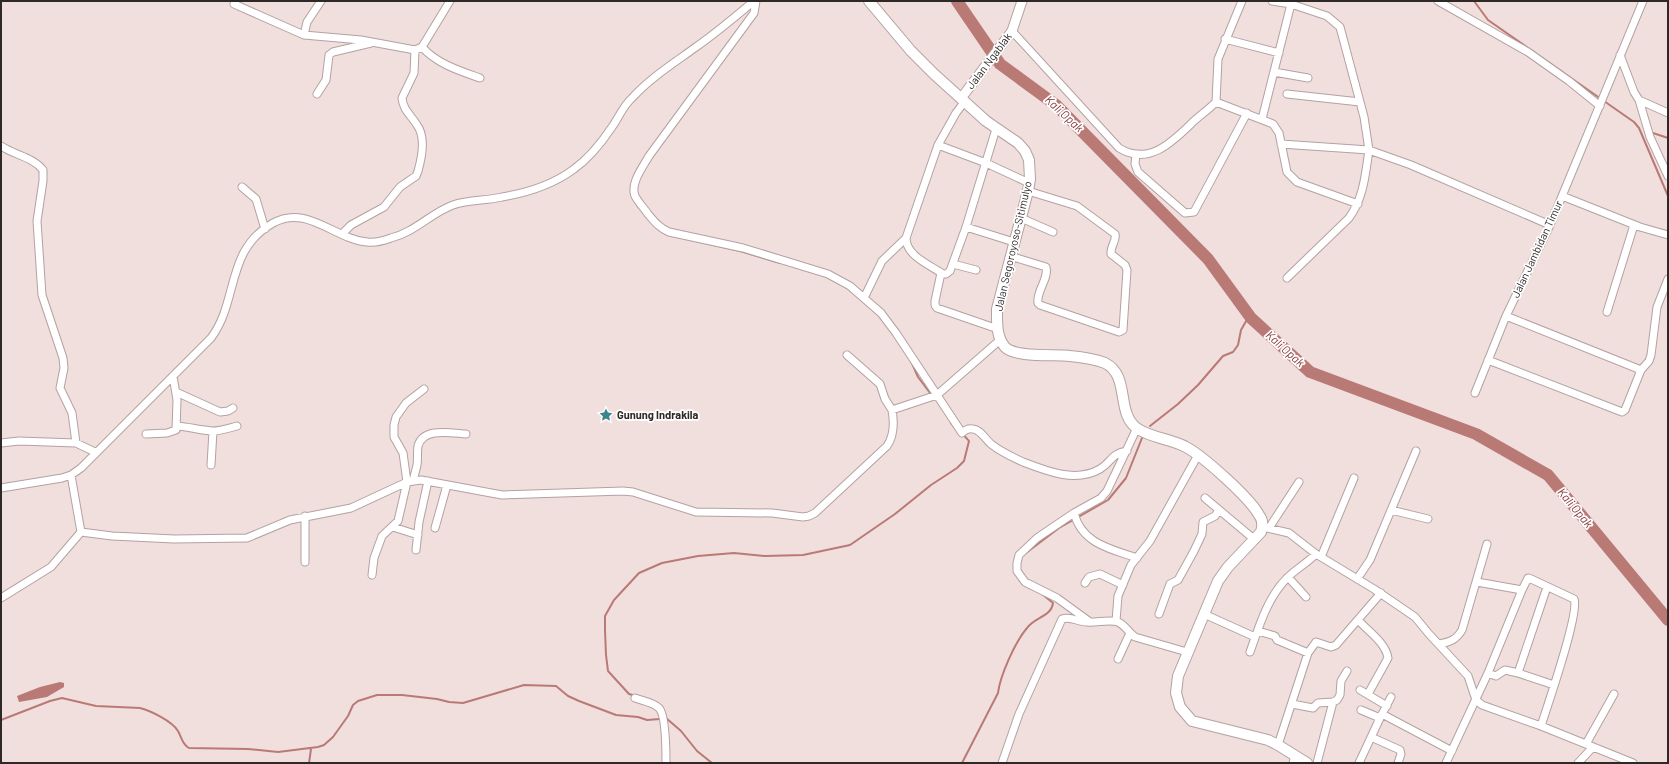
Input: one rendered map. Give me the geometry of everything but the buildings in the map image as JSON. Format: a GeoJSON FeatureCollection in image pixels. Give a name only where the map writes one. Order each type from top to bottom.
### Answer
{"type":"FeatureCollection","features":[{"type":"Feature","properties":{"kind":"main road","name":"Jalan Segoroyoso-Sitimulyo"},"geometry":{"type":"LineString","coordinates":[[869,1],[911,50],[934,74],[964,99],[996,129],[1018,143],[1025,151],[1029,160],[1029,187],[997,309],[1000,340]]}},
{"type":"Feature","properties":{"kind":"main road"},"geometry":{"type":"LineString","coordinates":[[1000,340],[1005,348],[1012,352],[1070,356],[1105,364],[1112,368],[1119,378],[1127,415],[1131,423],[1137,428],[1175,442],[1198,455],[1224,478],[1260,516],[1266,528],[1224,572],[1218,581],[1187,652],[1178,676],[1176,693],[1180,707],[1192,721],[1199,724],[1252,736],[1278,745],[1294,759],[1307,763]]}},
{"type":"Feature","properties":{"kind":"street"},"geometry":{"type":"LineString","coordinates":[[304,35],[308,22],[321,1]]}},
{"type":"Feature","properties":{"kind":"street"},"geometry":{"type":"LineString","coordinates":[[342,234],[351,225],[384,207],[400,188],[416,176],[418,171],[422,137],[417,124],[404,109],[402,98],[414,73],[419,48],[450,1]]}},
{"type":"Feature","properties":{"kind":"street"},"geometry":{"type":"LineString","coordinates":[[1,488],[71,475],[81,468],[95,452],[204,346],[218,329],[226,307],[237,265],[248,247],[274,222],[287,217],[296,216],[308,218],[342,234],[367,242],[382,241],[411,231],[445,208],[454,204],[502,197],[555,181],[574,169],[583,161],[612,128],[631,98],[648,83],[755,1]]}},
{"type":"Feature","properties":{"kind":"street"},"geometry":{"type":"LineString","coordinates":[[755,1],[754,13],[648,156],[636,179],[634,186],[636,197],[655,222],[663,230],[743,248],[828,274],[850,286],[881,313],[896,333],[962,433],[972,428],[981,433],[991,444],[1006,455],[1053,473],[1073,475],[1099,470],[1115,454],[1127,451]]}},
{"type":"Feature","properties":{"kind":"street","name":"Jalan Ngablak"},"geometry":{"type":"LineString","coordinates":[[964,99],[980,72],[1012,31],[1022,1]]}},
{"type":"Feature","properties":{"kind":"street"},"geometry":{"type":"LineString","coordinates":[[1012,31],[1119,148],[1130,153],[1149,153],[1166,145],[1216,102],[1218,59],[1242,1]]}},
{"type":"Feature","properties":{"kind":"street"},"geometry":{"type":"LineString","coordinates":[[1272,1],[1291,4],[1327,16],[1340,27],[1368,131],[1369,150],[1362,195],[1358,204],[1349,218],[1287,278]]}},
{"type":"Feature","properties":{"kind":"street"},"geometry":{"type":"LineString","coordinates":[[1438,1],[1528,52],[1569,81],[1602,101]]}},
{"type":"Feature","properties":{"kind":"street","name":"Jalan Jambidan Timur"},"geometry":{"type":"LineString","coordinates":[[1475,393],[1506,316],[1550,225],[1643,1]]}},
{"type":"Feature","properties":{"kind":"street"},"geometry":{"type":"LineString","coordinates":[[234,4],[304,35],[356,39],[419,48],[448,67],[480,78]]}},
{"type":"Feature","properties":{"kind":"street"},"geometry":{"type":"LineString","coordinates":[[1262,119],[1291,4]]}},
{"type":"Feature","properties":{"kind":"street"},"geometry":{"type":"LineString","coordinates":[[1225,39],[1279,53]]}},
{"type":"Feature","properties":{"kind":"street"},"geometry":{"type":"LineString","coordinates":[[317,94],[326,80],[329,56],[333,52],[373,42]]}},
{"type":"Feature","properties":{"kind":"street"},"geometry":{"type":"LineString","coordinates":[[1620,54],[1634,92],[1639,100],[1650,137],[1668,176]]}},
{"type":"Feature","properties":{"kind":"street"},"geometry":{"type":"LineString","coordinates":[[1274,72],[1308,78]]}},
{"type":"Feature","properties":{"kind":"street"},"geometry":{"type":"LineString","coordinates":[[1287,94],[1360,102]]}},
{"type":"Feature","properties":{"kind":"street"},"geometry":{"type":"LineString","coordinates":[[964,99],[938,145],[906,238],[906,244],[910,252],[941,273],[949,273],[953,264],[996,129]]}},
{"type":"Feature","properties":{"kind":"street"},"geometry":{"type":"LineString","coordinates":[[1639,100],[1668,113]]}},
{"type":"Feature","properties":{"kind":"street"},"geometry":{"type":"LineString","coordinates":[[1216,102],[1262,119],[1273,124],[1277,128],[1285,166],[1291,178],[1297,182],[1358,204]]}},
{"type":"Feature","properties":{"kind":"street"},"geometry":{"type":"LineString","coordinates":[[1136,154],[1135,164],[1138,172],[1184,212],[1194,212],[1247,113]]}},
{"type":"Feature","properties":{"kind":"street"},"geometry":{"type":"LineString","coordinates":[[1281,144],[1369,150],[1411,165],[1550,225]]}},
{"type":"Feature","properties":{"kind":"street"},"geometry":{"type":"LineString","coordinates":[[938,145],[986,163],[1029,187],[1077,206],[1115,234],[1116,239],[1110,249],[1111,254],[1125,265],[1127,270],[1123,330],[1119,332],[1040,305],[1038,303],[1038,297],[1046,273],[1046,267],[1010,256]]}},
{"type":"Feature","properties":{"kind":"street"},"geometry":{"type":"LineString","coordinates":[[1,146],[7,151],[36,163],[43,170],[37,228],[42,295],[63,358],[64,368],[60,388],[72,413],[76,443]]}},
{"type":"Feature","properties":{"kind":"street"},"geometry":{"type":"LineString","coordinates":[[242,188],[256,199],[265,229]]}},
{"type":"Feature","properties":{"kind":"street"},"geometry":{"type":"LineString","coordinates":[[1562,196],[1634,225],[1668,235]]}},
{"type":"Feature","properties":{"kind":"street"},"geometry":{"type":"LineString","coordinates":[[1021,218],[1053,232]]}},
{"type":"Feature","properties":{"kind":"street"},"geometry":{"type":"LineString","coordinates":[[1607,312],[1634,225]]}},
{"type":"Feature","properties":{"kind":"street"},"geometry":{"type":"LineString","coordinates":[[966,227],[1014,242]]}},
{"type":"Feature","properties":{"kind":"street"},"geometry":{"type":"LineString","coordinates":[[864,298],[882,261],[906,238]]}},
{"type":"Feature","properties":{"kind":"street"},"geometry":{"type":"LineString","coordinates":[[953,264],[976,270]]}},
{"type":"Feature","properties":{"kind":"street"},"geometry":{"type":"LineString","coordinates":[[941,273],[935,301],[937,308],[998,329]]}},
{"type":"Feature","properties":{"kind":"street"},"geometry":{"type":"LineString","coordinates":[[1488,360],[1620,413],[1625,410],[1641,370],[1649,361],[1656,312],[1663,288],[1668,279]]}},
{"type":"Feature","properties":{"kind":"street"},"geometry":{"type":"LineString","coordinates":[[1506,316],[1641,370]]}},
{"type":"Feature","properties":{"kind":"street"},"geometry":{"type":"LineString","coordinates":[[892,410],[937,395],[1000,340]]}},
{"type":"Feature","properties":{"kind":"street"},"geometry":{"type":"LineString","coordinates":[[81,532],[151,538],[240,539],[255,536],[290,520],[356,506],[410,481],[428,481],[502,495],[623,491],[633,492],[696,512],[772,513],[796,517],[809,516],[815,513],[890,442],[893,416],[892,410],[884,397],[883,389],[880,384],[847,355]]}},
{"type":"Feature","properties":{"kind":"street"},"geometry":{"type":"LineString","coordinates":[[146,434],[172,432],[176,430],[176,392],[173,376]]}},
{"type":"Feature","properties":{"kind":"street"},"geometry":{"type":"LineString","coordinates":[[410,481],[403,453],[394,437],[394,425],[401,407],[424,389]]}},
{"type":"Feature","properties":{"kind":"street"},"geometry":{"type":"LineString","coordinates":[[176,392],[220,412],[228,411],[233,408]]}},
{"type":"Feature","properties":{"kind":"street"},"geometry":{"type":"LineString","coordinates":[[177,426],[190,426],[213,431],[237,426]]}},
{"type":"Feature","properties":{"kind":"street"},"geometry":{"type":"LineString","coordinates":[[1090,622],[1056,598],[1025,582],[1017,571],[1017,563],[1019,556],[1037,538],[1075,517],[1101,498],[1107,491],[1137,428]]}},
{"type":"Feature","properties":{"kind":"street"},"geometry":{"type":"LineString","coordinates":[[211,465],[213,431]]}},
{"type":"Feature","properties":{"kind":"street"},"geometry":{"type":"LineString","coordinates":[[372,575],[374,558],[382,536],[393,527],[400,516],[410,481],[417,465],[418,445],[423,437],[440,432],[466,434]]}},
{"type":"Feature","properties":{"kind":"street"},"geometry":{"type":"LineString","coordinates":[[1,443],[19,441],[76,443],[95,452]]}},
{"type":"Feature","properties":{"kind":"street"},"geometry":{"type":"LineString","coordinates":[[1357,579],[1370,560],[1416,451]]}},
{"type":"Feature","properties":{"kind":"street"},"geometry":{"type":"LineString","coordinates":[[1116,621],[1117,599],[1131,565],[1150,541],[1198,455]]}},
{"type":"Feature","properties":{"kind":"street"},"geometry":{"type":"LineString","coordinates":[[71,475],[81,532]]}},
{"type":"Feature","properties":{"kind":"street"},"geometry":{"type":"LineString","coordinates":[[1250,652],[1265,611],[1280,586],[1288,577],[1318,556],[1354,478]]}},
{"type":"Feature","properties":{"kind":"street"},"geometry":{"type":"LineString","coordinates":[[416,550],[422,507],[428,481]]}},
{"type":"Feature","properties":{"kind":"street"},"geometry":{"type":"LineString","coordinates":[[1299,482],[1266,528],[1289,533],[1318,556],[1381,593],[1416,617],[1468,676],[1476,700],[1482,705],[1541,726],[1633,763]]}},
{"type":"Feature","properties":{"kind":"street"},"geometry":{"type":"LineString","coordinates":[[435,528],[447,485]]}},
{"type":"Feature","properties":{"kind":"street"},"geometry":{"type":"LineString","coordinates":[[1205,498],[1255,540]]}},
{"type":"Feature","properties":{"kind":"street"},"geometry":{"type":"LineString","coordinates":[[1159,614],[1170,584],[1178,580],[1198,544],[1202,534],[1203,522],[1215,516],[1219,510]]}},
{"type":"Feature","properties":{"kind":"street"},"geometry":{"type":"LineString","coordinates":[[1391,510],[1428,519]]}},
{"type":"Feature","properties":{"kind":"street"},"geometry":{"type":"LineString","coordinates":[[305,516],[305,562]]}},
{"type":"Feature","properties":{"kind":"street"},"geometry":{"type":"LineString","coordinates":[[1075,517],[1082,530],[1094,542],[1137,558]]}},
{"type":"Feature","properties":{"kind":"street"},"geometry":{"type":"LineString","coordinates":[[393,527],[418,535]]}},
{"type":"Feature","properties":{"kind":"street"},"geometry":{"type":"LineString","coordinates":[[1,598],[51,567],[81,532]]}},
{"type":"Feature","properties":{"kind":"street"},"geometry":{"type":"LineString","coordinates":[[1439,644],[1450,642],[1458,637],[1462,630],[1487,544]]}},
{"type":"Feature","properties":{"kind":"street"},"geometry":{"type":"LineString","coordinates":[[1084,583],[1089,577],[1100,574],[1123,585]]}},
{"type":"Feature","properties":{"kind":"street"},"geometry":{"type":"LineString","coordinates":[[1288,577],[1306,598]]}},
{"type":"Feature","properties":{"kind":"street"},"geometry":{"type":"LineString","coordinates":[[1446,763],[1488,673],[1528,578],[1574,599],[1576,603],[1572,625],[1541,726]]}},
{"type":"Feature","properties":{"kind":"street"},"geometry":{"type":"LineString","coordinates":[[1477,582],[1522,590]]}},
{"type":"Feature","properties":{"kind":"street"},"geometry":{"type":"LineString","coordinates":[[1518,673],[1547,587]]}},
{"type":"Feature","properties":{"kind":"street"},"geometry":{"type":"LineString","coordinates":[[1278,745],[1308,653],[1316,642],[1329,647],[1334,646],[1381,593]]}},
{"type":"Feature","properties":{"kind":"street"},"geometry":{"type":"LineString","coordinates":[[1204,614],[1257,634],[1275,636],[1277,640],[1308,653]]}},
{"type":"Feature","properties":{"kind":"street"},"geometry":{"type":"LineString","coordinates":[[1002,763],[1018,714],[1059,622],[1066,618],[1082,622],[1116,621],[1124,626],[1130,634],[1187,652]]}},
{"type":"Feature","properties":{"kind":"street"},"geometry":{"type":"LineString","coordinates":[[1358,620],[1383,645],[1388,658],[1368,694]]}},
{"type":"Feature","properties":{"kind":"street"},"geometry":{"type":"LineString","coordinates":[[1118,659],[1130,634]]}},
{"type":"Feature","properties":{"kind":"street"},"geometry":{"type":"LineString","coordinates":[[1488,673],[1498,676],[1505,670],[1554,685]]}},
{"type":"Feature","properties":{"kind":"street"},"geometry":{"type":"LineString","coordinates":[[1317,763],[1333,702],[1340,695],[1341,681],[1347,671]]}},
{"type":"Feature","properties":{"kind":"street"},"geometry":{"type":"LineString","coordinates":[[1360,690],[1387,706]]}},
{"type":"Feature","properties":{"kind":"street"},"geometry":{"type":"LineString","coordinates":[[1586,744],[1614,694]]}},
{"type":"Feature","properties":{"kind":"street"},"geometry":{"type":"LineString","coordinates":[[635,698],[655,704],[660,709],[663,717],[666,763]]}},
{"type":"Feature","properties":{"kind":"street"},"geometry":{"type":"LineString","coordinates":[[1359,763],[1381,716],[1392,698]]}},
{"type":"Feature","properties":{"kind":"street"},"geometry":{"type":"LineString","coordinates":[[1292,704],[1313,708],[1318,703],[1333,702]]}},
{"type":"Feature","properties":{"kind":"street"},"geometry":{"type":"LineString","coordinates":[[1361,710],[1381,716],[1452,751]]}},
{"type":"Feature","properties":{"kind":"street"},"geometry":{"type":"LineString","coordinates":[[1371,737],[1400,750],[1402,754],[1398,763]]}},
{"type":"Feature","properties":{"kind":"street"},"geometry":{"type":"LineString","coordinates":[[1578,763],[1593,747]]}},
{"type":"Feature","properties":{"kind":"shaded area"},"geometry":{"type":"Polygon","coordinates":[[[60,682],[64,683],[64,687],[47,697],[19,702],[17,696],[40,687],[60,682]]]}},
{"type":"Feature","properties":{"kind":"waterway","name":"Kali Opak"},"geometry":{"type":"LineString","coordinates":[[957,1],[1000,64],[1056,105],[1208,259],[1251,318],[1310,372],[1476,434],[1548,475],[1668,620]]}},
{"type":"Feature","properties":{"kind":"waterway"},"geometry":{"type":"LineString","coordinates":[[1474,1],[1488,20],[1634,122],[1639,128],[1668,196]]}},
{"type":"Feature","properties":{"kind":"waterway"},"geometry":{"type":"LineString","coordinates":[[1650,132],[1668,138]]}},
{"type":"Feature","properties":{"kind":"waterway"},"geometry":{"type":"LineString","coordinates":[[637,205],[644,214]]}},
{"type":"Feature","properties":{"kind":"waterway"},"geometry":{"type":"LineString","coordinates":[[674,236],[740,251],[780,263]]}},
{"type":"Feature","properties":{"kind":"waterway"},"geometry":{"type":"LineString","coordinates":[[1150,426],[1178,404],[1198,385],[1223,356],[1233,352],[1238,345],[1241,330],[1249,316]]}},
{"type":"Feature","properties":{"kind":"waterway"},"geometry":{"type":"LineString","coordinates":[[911,361],[918,377],[930,393]]}},
{"type":"Feature","properties":{"kind":"waterway"},"geometry":{"type":"LineString","coordinates":[[636,696],[629,694],[608,671],[605,616],[614,600],[639,573],[662,563],[698,556],[734,553],[765,556],[803,555],[850,545],[895,514],[931,485],[957,468],[964,461],[969,441],[951,423]]}},
{"type":"Feature","properties":{"kind":"waterway"},"geometry":{"type":"LineString","coordinates":[[1026,553],[1059,528],[1108,500],[1126,478],[1142,438]]}},
{"type":"Feature","properties":{"kind":"waterway"},"geometry":{"type":"LineString","coordinates":[[1016,574],[1021,582]]}},
{"type":"Feature","properties":{"kind":"waterway"},"geometry":{"type":"LineString","coordinates":[[1024,585],[1032,589]]}},
{"type":"Feature","properties":{"kind":"waterway"},"geometry":{"type":"LineString","coordinates":[[962,763],[998,693],[1005,669],[1022,634],[1030,624],[1046,614],[1052,608],[1053,603],[1042,594]]}},
{"type":"Feature","properties":{"kind":"waterway"},"geometry":{"type":"LineString","coordinates":[[1,720],[50,701],[62,698],[96,706],[140,708],[150,711],[175,727],[183,743],[189,748],[248,749],[278,752],[324,745],[333,737],[348,716],[353,705],[358,701],[377,695],[402,695],[463,703],[524,685],[556,686],[568,696],[616,715],[638,717],[647,720],[660,719]]}},
{"type":"Feature","properties":{"kind":"waterway"},"geometry":{"type":"LineString","coordinates":[[666,718],[681,731],[697,751],[712,763]]}},
{"type":"Feature","properties":{"kind":"waterway"},"geometry":{"type":"LineString","coordinates":[[309,763],[311,749]]}},
{"type":"Feature","properties":{"kind":"place","name":"Gunung Indrakila"},"geometry":{"type":"Point","coordinates":[606,415]}}]}
